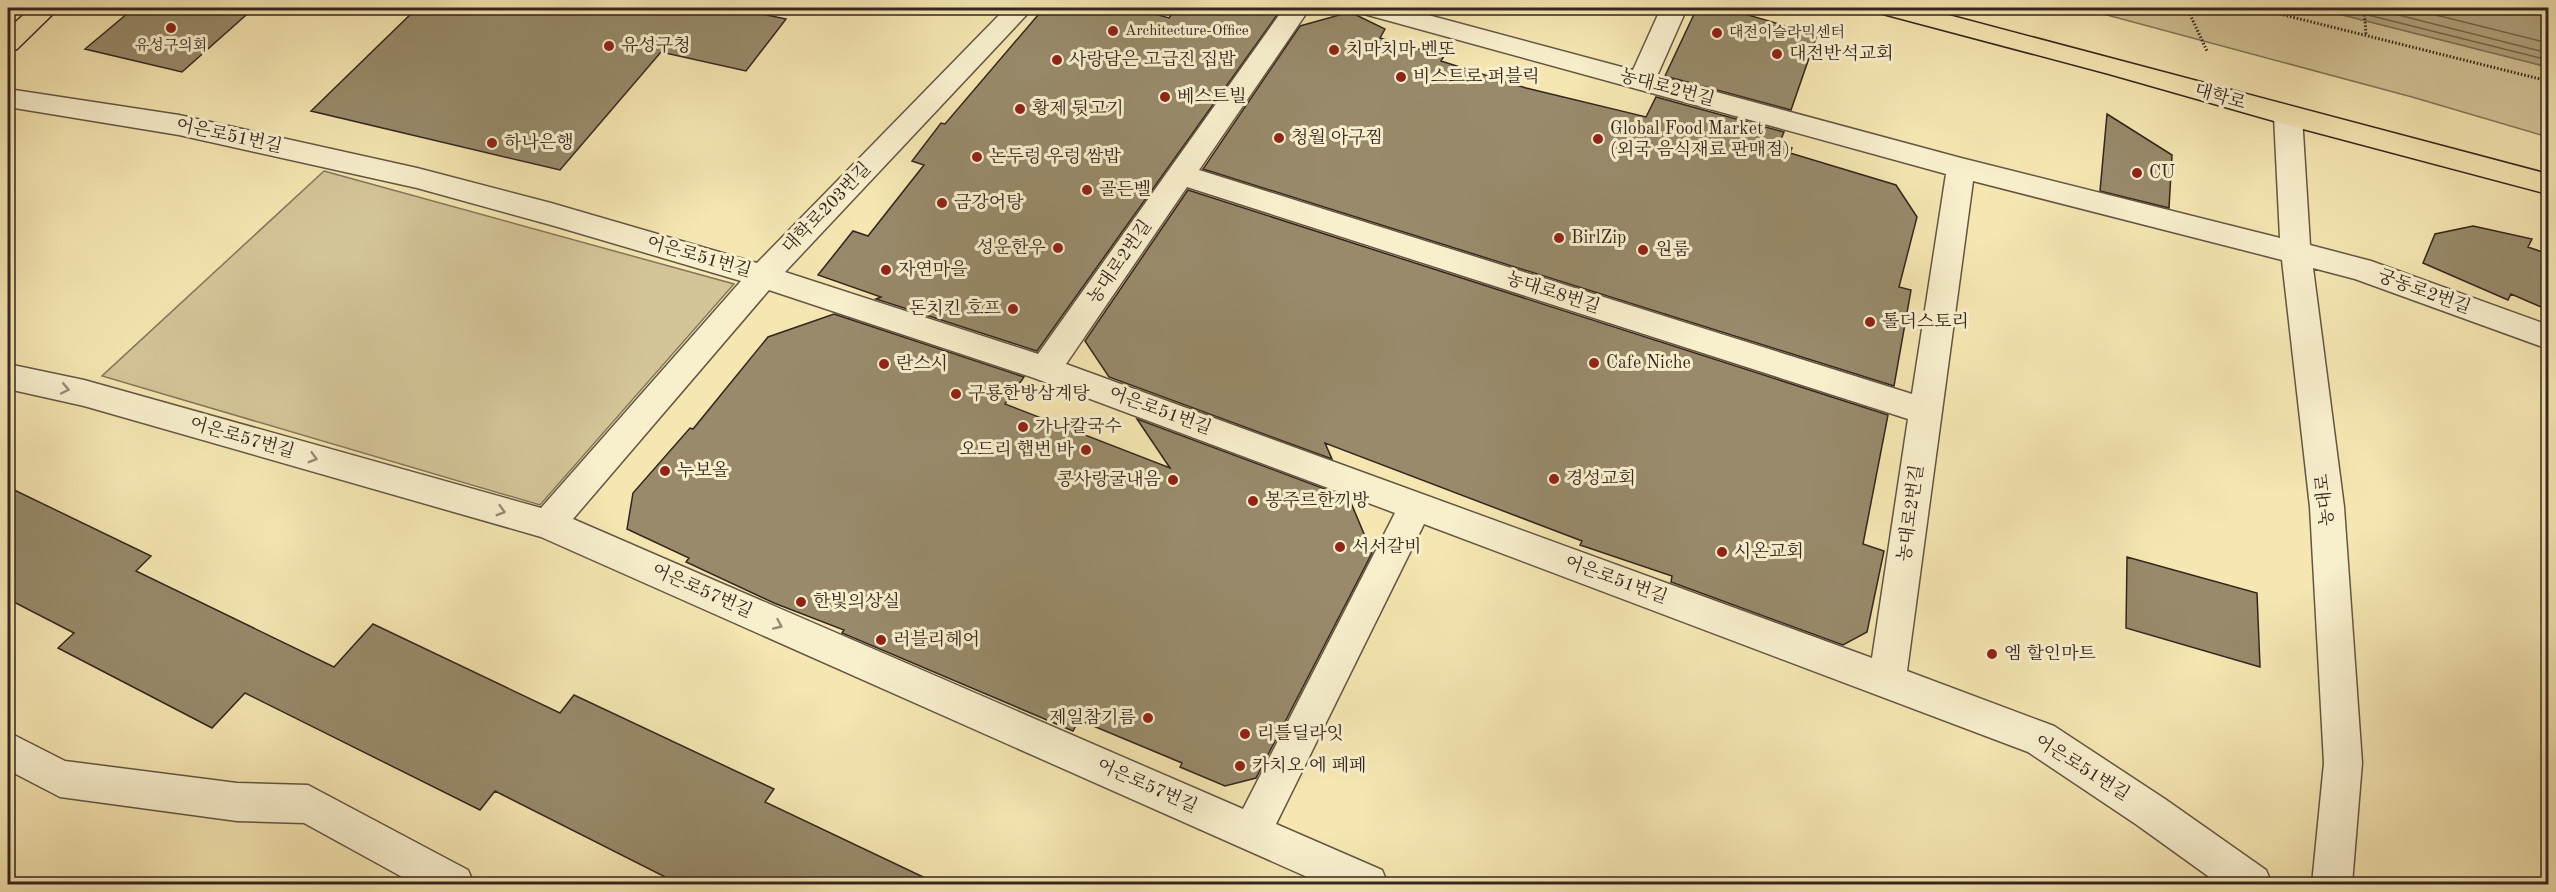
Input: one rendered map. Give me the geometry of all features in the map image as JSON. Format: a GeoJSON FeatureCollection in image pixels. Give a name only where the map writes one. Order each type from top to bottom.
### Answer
{"type":"FeatureCollection","features":[{"type":"Feature","properties":{"kind":"main road"},"geometry":{"type":"LineString","coordinates":[[8,43],[46,8]]}},
{"type":"Feature","properties":{"kind":"main road","name":"대학로"},"geometry":{"type":"LineString","coordinates":[[1892,8],[2548,184]]}},
{"type":"Feature","properties":{"kind":"street","name":"대학로203번길"},"geometry":{"type":"LineString","coordinates":[[548,524],[762,276],[1020,8]]}},
{"type":"Feature","properties":{"kind":"street","name":"농대로2번길"},"geometry":{"type":"LineString","coordinates":[[1045,369],[1297,8]]}},
{"type":"Feature","properties":{"kind":"street","name":"농대로2번길"},"geometry":{"type":"LineString","coordinates":[[1373,8],[1961,168],[2296,255]]}},
{"type":"Feature","properties":{"kind":"street"},"geometry":{"type":"LineString","coordinates":[[1641,81],[1674,8]]}},
{"type":"Feature","properties":{"kind":"street","name":"어은로51번길"},"geometry":{"type":"LineString","coordinates":[[8,98],[179,125],[417,178],[551,214],[762,276],[1045,369],[2041,739],[2151,812],[2252,885]]}},
{"type":"Feature","properties":{"kind":"street","name":"농대로"},"geometry":{"type":"LineString","coordinates":[[2288,116],[2296,255],[2327,507],[2343,763],[2332,885]]}},
{"type":"Feature","properties":{"kind":"street","name":"농대로2번길"},"geometry":{"type":"LineString","coordinates":[[1887,680],[1961,168]]}},
{"type":"Feature","properties":{"kind":"street","name":"농대로8번길"},"geometry":{"type":"LineString","coordinates":[[1181,175],[1925,411]]}},
{"type":"Feature","properties":{"kind":"street","name":"궁동로2번길"},"geometry":{"type":"LineString","coordinates":[[2296,255],[2360,269],[2548,337]]}},
{"type":"Feature","properties":{"kind":"street","name":"어은로57번길"},"geometry":{"type":"LineString","coordinates":[[8,377],[84,393],[548,524],[1368,885]]}},
{"type":"Feature","properties":{"kind":"street"},"geometry":{"type":"LineString","coordinates":[[1252,832],[1416,506]]}},
{"type":"Feature","properties":{"kind":"street"},"geometry":{"type":"LineString","coordinates":[[8,750],[60,779],[237,802],[308,804],[454,885]]}},
{"type":"Feature","properties":{"kind":"path"},"geometry":{"type":"LineString","coordinates":[[2187,8],[2207,51]]}},
{"type":"Feature","properties":{"kind":"path"},"geometry":{"type":"LineString","coordinates":[[2256,8],[2548,81]]}},
{"type":"Feature","properties":{"kind":"path"},"geometry":{"type":"LineString","coordinates":[[2357,8],[2366,14]]}},
{"type":"Feature","properties":{"kind":"path"},"geometry":{"type":"LineString","coordinates":[[2364,8],[2366,34]]}},
{"type":"Feature","properties":{"kind":"shaded area"},"geometry":{"type":"Polygon","coordinates":[[[2081,8],[2315,8],[2548,67],[2548,137],[2412,97],[2081,8]]]}},
{"type":"Feature","properties":{"kind":"shaded area"},"geometry":{"type":"Polygon","coordinates":[[[324,171],[734,284],[540,505],[102,376],[324,171]]]}},
{"type":"Feature","properties":{"kind":"water"},"geometry":{"type":"Polygon","coordinates":[[[2315,8],[2548,8],[2548,67],[2315,8]]]}},
{"type":"Feature","properties":{"kind":"building","name":"유성구의회"},"geometry":{"type":"Polygon","coordinates":[[[134,8],[254,8],[182,72],[85,49],[134,8]]]}},
{"type":"Feature","properties":{"kind":"building"},"geometry":{"type":"Polygon","coordinates":[[[417,8],[666,8],[697,14],[702,8],[733,8],[786,19],[746,71],[661,52],[560,170],[311,111],[417,8]]]}},
{"type":"Feature","properties":{"kind":"building"},"geometry":{"type":"Polygon","coordinates":[[[1044,8],[1132,8],[1169,18],[1176,8],[1282,8],[1037,351],[876,299],[881,297],[818,275],[853,231],[868,236],[924,165],[912,161],[941,123],[945,124],[1044,8]]]}},
{"type":"Feature","properties":{"kind":"building"},"geometry":{"type":"Polygon","coordinates":[[[1697,8],[1724,8],[1817,35],[1791,110],[1665,76],[1697,8]]]}},
{"type":"Feature","properties":{"kind":"building"},"geometry":{"type":"Polygon","coordinates":[[[1350,12],[1385,29],[1380,38],[1444,56],[1441,61],[1526,88],[1646,117],[1656,97],[1784,132],[1779,144],[1792,148],[1790,153],[1896,185],[1917,217],[1899,287],[1911,290],[1894,386],[1203,169],[1300,26],[1350,12]]]}},
{"type":"Feature","properties":{"kind":"building","name":"CU"},"geometry":{"type":"Polygon","coordinates":[[[2107,114],[2172,155],[2169,208],[2100,191],[2107,114]]]}},
{"type":"Feature","properties":{"kind":"building"},"geometry":{"type":"Polygon","coordinates":[[[1188,190],[1888,415],[1863,544],[1884,551],[1867,632],[1843,645],[1671,582],[1672,576],[1580,545],[1582,541],[1325,443],[1332,459],[1109,377],[1085,341],[1188,190]]]}},
{"type":"Feature","properties":{"kind":"building"},"geometry":{"type":"Polygon","coordinates":[[[2473,226],[2532,239],[2528,247],[2548,254],[2548,310],[2511,294],[2508,300],[2423,263],[2435,234],[2473,226]]]}},
{"type":"Feature","properties":{"kind":"building"},"geometry":{"type":"Polygon","coordinates":[[[834,314],[1024,377],[1005,404],[1170,468],[1137,419],[1349,498],[1372,553],[1256,778],[1225,786],[1180,767],[1182,763],[1079,720],[1073,731],[842,633],[844,630],[774,603],[686,562],[689,558],[627,529],[633,493],[690,428],[693,429],[768,337],[834,314]]]}},
{"type":"Feature","properties":{"kind":"building"},"geometry":{"type":"Polygon","coordinates":[[[8,487],[151,556],[136,571],[334,667],[373,624],[560,713],[574,695],[774,789],[765,802],[940,885],[681,885],[495,791],[480,810],[245,693],[212,728],[58,648],[74,633],[8,599],[8,487]]]}},
{"type":"Feature","properties":{"kind":"building"},"geometry":{"type":"Polygon","coordinates":[[[2127,557],[2257,593],[2260,667],[2126,628],[2127,557]]]}},
{"type":"Feature","properties":{"kind":"place","name":"유성구의회"},"geometry":{"type":"Point","coordinates":[171,28]}},
{"type":"Feature","properties":{"kind":"place","name":"Architecture-Office"},"geometry":{"type":"Point","coordinates":[1113,31]}},
{"type":"Feature","properties":{"kind":"place","name":"대전이슬라믹센터"},"geometry":{"type":"Point","coordinates":[1717,33]}},
{"type":"Feature","properties":{"kind":"place","name":"유성구청"},"geometry":{"type":"Point","coordinates":[609,46]}},
{"type":"Feature","properties":{"kind":"place","name":"치마치마 벤또"},"geometry":{"type":"Point","coordinates":[1334,50]}},
{"type":"Feature","properties":{"kind":"place","name":"대전반석교회"},"geometry":{"type":"Point","coordinates":[1777,54]}},
{"type":"Feature","properties":{"kind":"place","name":"사랑담은 고급진 집밥"},"geometry":{"type":"Point","coordinates":[1057,60]}},
{"type":"Feature","properties":{"kind":"place","name":"비스트로 퍼블릭"},"geometry":{"type":"Point","coordinates":[1401,77]}},
{"type":"Feature","properties":{"kind":"place","name":"베스트빌"},"geometry":{"type":"Point","coordinates":[1165,97]}},
{"type":"Feature","properties":{"kind":"place","name":"황제 뒷고기"},"geometry":{"type":"Point","coordinates":[1020,109]}},
{"type":"Feature","properties":{"kind":"place","name":"청월 아구찜"},"geometry":{"type":"Point","coordinates":[1279,138]}},
{"type":"Feature","properties":{"kind":"place","name":"Global Food Market (외국 음식재료 판매점)"},"geometry":{"type":"Point","coordinates":[1598,139]}},
{"type":"Feature","properties":{"kind":"place","name":"하나은행"},"geometry":{"type":"Point","coordinates":[492,143]}},
{"type":"Feature","properties":{"kind":"place","name":"논두렁 우렁 쌈밥"},"geometry":{"type":"Point","coordinates":[977,157]}},
{"type":"Feature","properties":{"kind":"place","name":"CU"},"geometry":{"type":"Point","coordinates":[2137,173]}},
{"type":"Feature","properties":{"kind":"place","name":"골든벨"},"geometry":{"type":"Point","coordinates":[1087,190]}},
{"type":"Feature","properties":{"kind":"place","name":"금강어탕"},"geometry":{"type":"Point","coordinates":[942,203]}},
{"type":"Feature","properties":{"kind":"place","name":"BirlZip"},"geometry":{"type":"Point","coordinates":[1559,238]}},
{"type":"Feature","properties":{"kind":"place","name":"성운한우"},"geometry":{"type":"Point","coordinates":[1058,248]}},
{"type":"Feature","properties":{"kind":"place","name":"원룸"},"geometry":{"type":"Point","coordinates":[1643,250]}},
{"type":"Feature","properties":{"kind":"place","name":"자연마을"},"geometry":{"type":"Point","coordinates":[886,270]}},
{"type":"Feature","properties":{"kind":"place","name":"돈치킨 호프"},"geometry":{"type":"Point","coordinates":[1013,309]}},
{"type":"Feature","properties":{"kind":"place","name":"톨더스토리"},"geometry":{"type":"Point","coordinates":[1870,322]}},
{"type":"Feature","properties":{"kind":"place","name":"Cafe Niche"},"geometry":{"type":"Point","coordinates":[1594,363]}},
{"type":"Feature","properties":{"kind":"place","name":"란스시"},"geometry":{"type":"Point","coordinates":[884,364]}},
{"type":"Feature","properties":{"kind":"place","name":"구룡한방삼계탕"},"geometry":{"type":"Point","coordinates":[956,394]}},
{"type":"Feature","properties":{"kind":"place","name":"가나칼국수"},"geometry":{"type":"Point","coordinates":[1023,427]}},
{"type":"Feature","properties":{"kind":"place","name":"오드리 햅번 바"},"geometry":{"type":"Point","coordinates":[1086,450]}},
{"type":"Feature","properties":{"kind":"place","name":"누보올"},"geometry":{"type":"Point","coordinates":[665,471]}},
{"type":"Feature","properties":{"kind":"place","name":"경성교회"},"geometry":{"type":"Point","coordinates":[1554,479]}},
{"type":"Feature","properties":{"kind":"place","name":"콩사랑굴내음"},"geometry":{"type":"Point","coordinates":[1173,480]}},
{"type":"Feature","properties":{"kind":"place","name":"봉주르한끼방"},"geometry":{"type":"Point","coordinates":[1253,501]}},
{"type":"Feature","properties":{"kind":"place","name":"서서갈비"},"geometry":{"type":"Point","coordinates":[1340,547]}},
{"type":"Feature","properties":{"kind":"place","name":"시온교회"},"geometry":{"type":"Point","coordinates":[1722,552]}},
{"type":"Feature","properties":{"kind":"place","name":"한빛의상실"},"geometry":{"type":"Point","coordinates":[801,602]}},
{"type":"Feature","properties":{"kind":"place","name":"러블리헤어"},"geometry":{"type":"Point","coordinates":[881,640]}},
{"type":"Feature","properties":{"kind":"place","name":"엠 할인마트"},"geometry":{"type":"Point","coordinates":[1992,654]}},
{"type":"Feature","properties":{"kind":"place","name":"제일참기름"},"geometry":{"type":"Point","coordinates":[1148,718]}},
{"type":"Feature","properties":{"kind":"place","name":"리틀딜라잇"},"geometry":{"type":"Point","coordinates":[1245,734]}},
{"type":"Feature","properties":{"kind":"place","name":"카치오 에 페페"},"geometry":{"type":"Point","coordinates":[1240,766]}}]}
